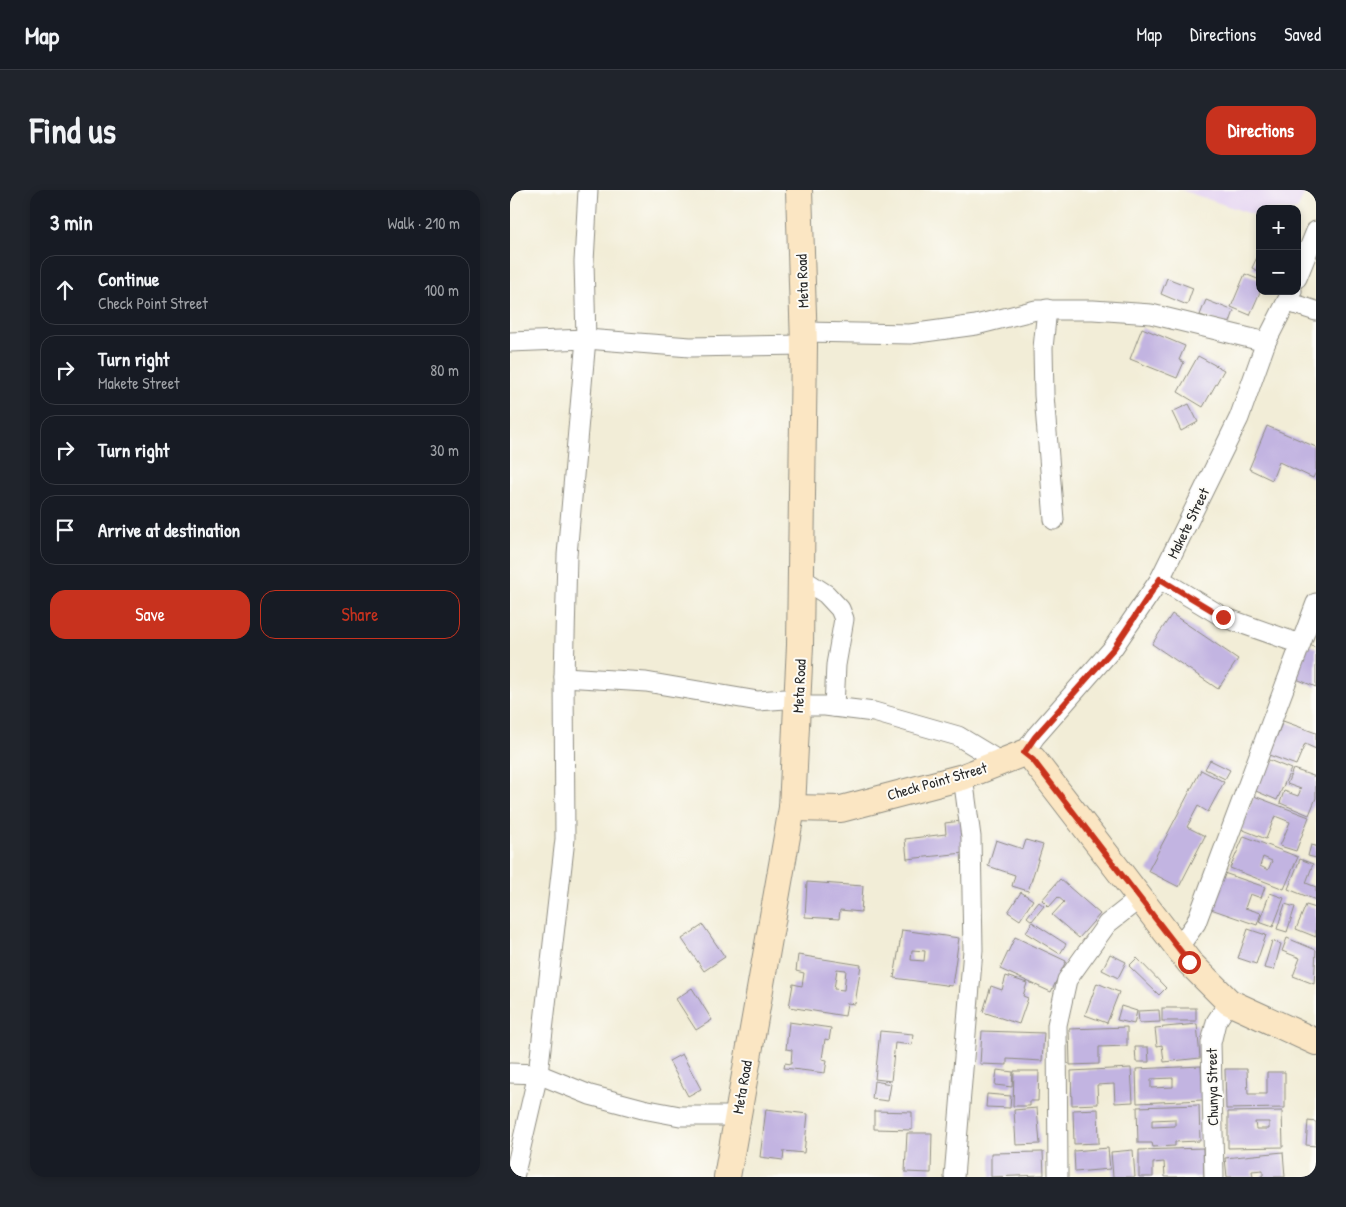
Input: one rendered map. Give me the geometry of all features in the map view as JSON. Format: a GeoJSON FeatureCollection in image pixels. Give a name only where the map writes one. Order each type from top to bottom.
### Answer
{"type":"FeatureCollection","features":[{"type":"Feature","properties":{"kind":"street"},"geometry":{"type":"LineString","coordinates":[[514,1177],[538,1074],[566,839],[564,677],[567,555],[586,340],[584,262],[588,190]]}},
{"type":"Feature","properties":{"kind":"street","name":"Meta Road"},"geometry":{"type":"LineString","coordinates":[[727,1177],[792,808],[798,702],[804,339],[799,190]]}},
{"type":"Feature","properties":{"kind":"street"},"geometry":{"type":"LineString","coordinates":[[1301,268],[1316,231]]}},
{"type":"Feature","properties":{"kind":"street"},"geometry":{"type":"LineString","coordinates":[[1290,297],[1316,311]]}},
{"type":"Feature","properties":{"kind":"street","name":"Makete Street"},"geometry":{"type":"LineString","coordinates":[[1013,758],[1035,737],[1114,648],[1160,579],[1239,418],[1266,342],[1290,297]]}},
{"type":"Feature","properties":{"kind":"street"},"geometry":{"type":"LineString","coordinates":[[510,342],[586,340],[690,347],[910,334],[948,330],[1047,309],[1151,314],[1266,342]]}},
{"type":"Feature","properties":{"kind":"street"},"geometry":{"type":"LineString","coordinates":[[1047,309],[1043,348],[1044,396],[1054,520]]}},
{"type":"Feature","properties":{"kind":"street"},"geometry":{"type":"LineString","coordinates":[[801,578],[826,594],[840,609],[844,619],[836,665],[834,706]]}},
{"type":"Feature","properties":{"kind":"street"},"geometry":{"type":"LineString","coordinates":[[1160,579],[1223,617],[1300,644]]}},
{"type":"Feature","properties":{"kind":"street"},"geometry":{"type":"LineString","coordinates":[[1178,948],[1196,923],[1316,603]]}},
{"type":"Feature","properties":{"kind":"street"},"geometry":{"type":"LineString","coordinates":[[564,677],[646,682],[758,701],[798,702],[874,712],[958,736],[1013,758],[1033,760],[1189,962],[1230,1002],[1316,1042]]}},
{"type":"Feature","properties":{"kind":"street","name":"Check Point Street"},"geometry":{"type":"LineString","coordinates":[[792,808],[841,809],[963,777],[1013,758]]}},
{"type":"Feature","properties":{"kind":"street"},"geometry":{"type":"LineString","coordinates":[[954,1177],[974,950],[971,837],[963,777]]}},
{"type":"Feature","properties":{"kind":"street"},"geometry":{"type":"LineString","coordinates":[[1058,1177],[1057,1025],[1067,980],[1107,924],[1140,898]]}},
{"type":"Feature","properties":{"kind":"street","name":"Chunya Street"},"geometry":{"type":"LineString","coordinates":[[1214,1177],[1211,1043],[1216,1022],[1230,1002]]}},
{"type":"Feature","properties":{"kind":"street"},"geometry":{"type":"LineString","coordinates":[[510,1073],[538,1074],[590,1095],[643,1110],[680,1116],[737,1116]]}},
{"type":"Feature","properties":{"kind":"shaded area"},"geometry":{"type":"Polygon","coordinates":[[[1181,190],[1306,190],[1299,205],[1256,205],[1256,216],[1181,190]]]}},
{"type":"Feature","properties":{"kind":"building"},"geometry":{"type":"Polygon","coordinates":[[[1256,260],[1256,270],[1252,268],[1256,260]]]}},
{"type":"Feature","properties":{"kind":"building"},"geometry":{"type":"Polygon","coordinates":[[[1245,274],[1256,278],[1256,295],[1259,295],[1250,315],[1231,307],[1245,274]]]}},
{"type":"Feature","properties":{"kind":"building"},"geometry":{"type":"Polygon","coordinates":[[[1167,278],[1193,288],[1187,305],[1161,294],[1167,278]]]}},
{"type":"Feature","properties":{"kind":"building"},"geometry":{"type":"Polygon","coordinates":[[[1206,300],[1234,311],[1229,325],[1200,315],[1206,300]]]}},
{"type":"Feature","properties":{"kind":"building"},"geometry":{"type":"Polygon","coordinates":[[[1142,328],[1185,346],[1179,360],[1184,362],[1177,378],[1130,359],[1142,328]]]}},
{"type":"Feature","properties":{"kind":"building"},"geometry":{"type":"Polygon","coordinates":[[[1198,356],[1224,370],[1203,407],[1178,392],[1198,356]]]}},
{"type":"Feature","properties":{"kind":"building"},"geometry":{"type":"Polygon","coordinates":[[[1189,404],[1198,422],[1181,431],[1172,412],[1189,404]]]}},
{"type":"Feature","properties":{"kind":"building"},"geometry":{"type":"Polygon","coordinates":[[[1267,426],[1316,447],[1316,472],[1313,478],[1279,462],[1272,480],[1249,469],[1267,426]]]}},
{"type":"Feature","properties":{"kind":"building"},"geometry":{"type":"Polygon","coordinates":[[[1172,614],[1238,659],[1218,689],[1152,644],[1172,614]]]}},
{"type":"Feature","properties":{"kind":"building"},"geometry":{"type":"Polygon","coordinates":[[[1308,644],[1316,648],[1316,687],[1294,678],[1308,644]]]}},
{"type":"Feature","properties":{"kind":"building"},"geometry":{"type":"Polygon","coordinates":[[[1283,721],[1316,733],[1316,749],[1305,744],[1296,765],[1269,755],[1283,721]]]}},
{"type":"Feature","properties":{"kind":"building"},"geometry":{"type":"Polygon","coordinates":[[[1264,758],[1291,769],[1277,800],[1251,789],[1264,758]]]}},
{"type":"Feature","properties":{"kind":"building"},"geometry":{"type":"Polygon","coordinates":[[[1210,760],[1230,770],[1225,779],[1205,769],[1210,760]]]}},
{"type":"Feature","properties":{"kind":"building"},"geometry":{"type":"Polygon","coordinates":[[[1293,769],[1316,777],[1316,798],[1309,815],[1280,803],[1284,791],[1298,796],[1301,789],[1287,784],[1293,769]]]}},
{"type":"Feature","properties":{"kind":"building"},"geometry":{"type":"Polygon","coordinates":[[[1201,770],[1224,782],[1208,812],[1198,806],[1187,827],[1205,836],[1179,887],[1148,871],[1201,770]]]}},
{"type":"Feature","properties":{"kind":"building"},"geometry":{"type":"Polygon","coordinates":[[[1254,796],[1309,817],[1296,851],[1280,846],[1290,822],[1275,816],[1266,839],[1241,829],[1254,796]]]}},
{"type":"Feature","properties":{"kind":"building"},"geometry":{"type":"Polygon","coordinates":[[[969,820],[973,852],[907,859],[905,839],[946,834],[945,823],[969,820]]]}},
{"type":"Feature","properties":{"kind":"building"},"geometry":{"type":"Polygon","coordinates":[[[1244,836],[1298,857],[1284,889],[1230,868],[1244,836]],[[1263,857],[1260,866],[1268,870],[1272,861],[1263,857]]]}},
{"type":"Feature","properties":{"kind":"building"},"geometry":{"type":"Polygon","coordinates":[[[996,840],[1023,849],[1026,840],[1043,845],[1028,891],[1012,886],[1015,875],[988,866],[996,840]]]}},
{"type":"Feature","properties":{"kind":"building"},"geometry":{"type":"Polygon","coordinates":[[[1311,845],[1316,846],[1316,858],[1308,856],[1311,845]]]}},
{"type":"Feature","properties":{"kind":"building"},"geometry":{"type":"Polygon","coordinates":[[[1300,859],[1313,864],[1306,883],[1316,887],[1316,900],[1288,889],[1300,859]]]}},
{"type":"Feature","properties":{"kind":"building"},"geometry":{"type":"Polygon","coordinates":[[[1221,872],[1265,887],[1261,898],[1250,894],[1245,908],[1261,913],[1257,925],[1208,908],[1221,872]]]}},
{"type":"Feature","properties":{"kind":"building"},"geometry":{"type":"Polygon","coordinates":[[[1060,879],[1100,914],[1079,938],[1052,915],[1064,902],[1058,897],[1049,907],[1042,900],[1060,879]]]}},
{"type":"Feature","properties":{"kind":"building"},"geometry":{"type":"Polygon","coordinates":[[[807,882],[863,886],[861,912],[840,910],[839,919],[805,917],[807,882]]]}},
{"type":"Feature","properties":{"kind":"building"},"geometry":{"type":"Polygon","coordinates":[[[1021,892],[1033,900],[1020,920],[1008,912],[1021,892]]]}},
{"type":"Feature","properties":{"kind":"building"},"geometry":{"type":"Polygon","coordinates":[[[1270,893],[1284,898],[1273,927],[1259,922],[1270,893]]]}},
{"type":"Feature","properties":{"kind":"building"},"geometry":{"type":"Polygon","coordinates":[[[1039,902],[1044,906],[1032,921],[1027,917],[1039,902]]]}},
{"type":"Feature","properties":{"kind":"building"},"geometry":{"type":"Polygon","coordinates":[[[1285,904],[1295,907],[1287,932],[1277,929],[1285,904]]]}},
{"type":"Feature","properties":{"kind":"building"},"geometry":{"type":"Polygon","coordinates":[[[1306,905],[1316,908],[1316,937],[1296,929],[1306,905]]]}},
{"type":"Feature","properties":{"kind":"building"},"geometry":{"type":"Polygon","coordinates":[[[1032,922],[1066,944],[1060,954],[1026,933],[1032,922]]]}},
{"type":"Feature","properties":{"kind":"building"},"geometry":{"type":"Polygon","coordinates":[[[703,925],[725,957],[704,971],[682,939],[703,925]]]}},
{"type":"Feature","properties":{"kind":"building"},"geometry":{"type":"Polygon","coordinates":[[[1248,929],[1266,935],[1256,964],[1238,958],[1248,929]]]}},
{"type":"Feature","properties":{"kind":"building"},"geometry":{"type":"Polygon","coordinates":[[[902,930],[959,938],[952,986],[894,978],[902,930]],[[912,950],[911,960],[924,961],[925,951],[912,950]]]}},
{"type":"Feature","properties":{"kind":"building"},"geometry":{"type":"Polygon","coordinates":[[[1015,937],[1066,961],[1051,992],[1000,969],[1015,937]]]}},
{"type":"Feature","properties":{"kind":"building"},"geometry":{"type":"Polygon","coordinates":[[[1287,938],[1316,950],[1314,984],[1293,976],[1300,958],[1282,951],[1287,938]]]}},
{"type":"Feature","properties":{"kind":"building"},"geometry":{"type":"Polygon","coordinates":[[[1272,941],[1281,944],[1274,970],[1264,968],[1272,941]]]}},
{"type":"Feature","properties":{"kind":"building"},"geometry":{"type":"Polygon","coordinates":[[[1110,954],[1126,962],[1118,978],[1102,970],[1110,954]]]}},
{"type":"Feature","properties":{"kind":"building"},"geometry":{"type":"Polygon","coordinates":[[[798,955],[861,965],[855,1004],[847,1003],[845,1016],[789,1007],[793,984],[802,986],[804,973],[796,971],[798,955]],[[837,969],[834,989],[844,990],[846,970],[837,969]]]}},
{"type":"Feature","properties":{"kind":"building"},"geometry":{"type":"Polygon","coordinates":[[[1137,958],[1166,988],[1159,995],[1129,966],[1137,958]]]}},
{"type":"Feature","properties":{"kind":"building"},"geometry":{"type":"Polygon","coordinates":[[[1006,976],[1027,983],[1023,996],[1028,998],[1019,1024],[983,1012],[991,986],[1002,990],[1006,976]]]}},
{"type":"Feature","properties":{"kind":"building"},"geometry":{"type":"Polygon","coordinates":[[[1097,983],[1119,992],[1107,1023],[1085,1015],[1097,983]]]}},
{"type":"Feature","properties":{"kind":"building"},"geometry":{"type":"Polygon","coordinates":[[[692,988],[712,1020],[696,1030],[676,999],[692,988]]]}},
{"type":"Feature","properties":{"kind":"building"},"geometry":{"type":"Polygon","coordinates":[[[1121,1006],[1137,1011],[1134,1024],[1117,1020],[1121,1006]]]}},
{"type":"Feature","properties":{"kind":"building"},"geometry":{"type":"Polygon","coordinates":[[[1162,1008],[1196,1008],[1196,1021],[1162,1021],[1162,1008]]]}},
{"type":"Feature","properties":{"kind":"building"},"geometry":{"type":"Polygon","coordinates":[[[1159,1010],[1160,1022],[1139,1023],[1138,1011],[1159,1010]]]}},
{"type":"Feature","properties":{"kind":"building"},"geometry":{"type":"Polygon","coordinates":[[[789,1022],[831,1028],[829,1040],[825,1039],[822,1059],[827,1060],[825,1073],[784,1068],[785,1063],[791,1064],[792,1050],[786,1049],[789,1022]]]}},
{"type":"Feature","properties":{"kind":"building"},"geometry":{"type":"Polygon","coordinates":[[[1197,1024],[1200,1058],[1164,1062],[1162,1045],[1157,1046],[1155,1028],[1197,1024]]]}},
{"type":"Feature","properties":{"kind":"building"},"geometry":{"type":"Polygon","coordinates":[[[1127,1027],[1127,1046],[1099,1047],[1099,1064],[1070,1065],[1069,1029],[1127,1027]]]}},
{"type":"Feature","properties":{"kind":"building"},"geometry":{"type":"Polygon","coordinates":[[[880,1031],[913,1034],[912,1045],[895,1043],[891,1081],[875,1079],[880,1031]]]}},
{"type":"Feature","properties":{"kind":"building"},"geometry":{"type":"Polygon","coordinates":[[[982,1031],[1044,1033],[1042,1061],[1007,1059],[1007,1065],[980,1064],[982,1031]]]}},
{"type":"Feature","properties":{"kind":"building"},"geometry":{"type":"Polygon","coordinates":[[[1135,1047],[1148,1047],[1149,1062],[1136,1062],[1135,1047]]]}},
{"type":"Feature","properties":{"kind":"building"},"geometry":{"type":"Polygon","coordinates":[[[682,1054],[701,1089],[688,1096],[669,1061],[682,1054]]]}},
{"type":"Feature","properties":{"kind":"building"},"geometry":{"type":"Polygon","coordinates":[[[1201,1066],[1203,1100],[1137,1103],[1136,1069],[1201,1066]],[[1173,1078],[1151,1079],[1151,1088],[1173,1087],[1173,1078]]]}},
{"type":"Feature","properties":{"kind":"building"},"geometry":{"type":"Polygon","coordinates":[[[1131,1068],[1133,1102],[1115,1103],[1114,1084],[1097,1085],[1098,1104],[1072,1105],[1071,1071],[1131,1068]]]}},
{"type":"Feature","properties":{"kind":"building"},"geometry":{"type":"Polygon","coordinates":[[[1225,1069],[1247,1069],[1248,1094],[1267,1094],[1267,1072],[1285,1072],[1285,1108],[1226,1109],[1225,1069]]]}},
{"type":"Feature","properties":{"kind":"building"},"geometry":{"type":"Polygon","coordinates":[[[997,1070],[1013,1072],[1012,1087],[995,1085],[997,1070]]]}},
{"type":"Feature","properties":{"kind":"building"},"geometry":{"type":"Polygon","coordinates":[[[1014,1071],[1039,1071],[1038,1101],[1030,1101],[1030,1106],[1013,1106],[1014,1071]]]}},
{"type":"Feature","properties":{"kind":"building"},"geometry":{"type":"Polygon","coordinates":[[[874,1081],[891,1084],[888,1101],[872,1099],[874,1081]]]}},
{"type":"Feature","properties":{"kind":"building"},"geometry":{"type":"Polygon","coordinates":[[[987,1094],[1011,1096],[1010,1108],[986,1107],[987,1094]]]}},
{"type":"Feature","properties":{"kind":"building"},"geometry":{"type":"Polygon","coordinates":[[[1199,1105],[1200,1141],[1175,1142],[1175,1146],[1153,1147],[1152,1143],[1138,1143],[1137,1107],[1199,1105]],[[1175,1119],[1152,1120],[1152,1127],[1175,1126],[1175,1119]]]}},
{"type":"Feature","properties":{"kind":"building"},"geometry":{"type":"Polygon","coordinates":[[[1037,1108],[1040,1144],[1016,1145],[1014,1110],[1037,1108]]]}},
{"type":"Feature","properties":{"kind":"building"},"geometry":{"type":"Polygon","coordinates":[[[766,1109],[808,1114],[804,1153],[784,1151],[783,1160],[760,1157],[766,1109]]]}},
{"type":"Feature","properties":{"kind":"building"},"geometry":{"type":"Polygon","coordinates":[[[1098,1109],[1099,1143],[1074,1144],[1073,1110],[1098,1109]]]}},
{"type":"Feature","properties":{"kind":"building"},"geometry":{"type":"Polygon","coordinates":[[[874,1111],[912,1112],[912,1130],[874,1129],[874,1111]]]}},
{"type":"Feature","properties":{"kind":"building"},"geometry":{"type":"Polygon","coordinates":[[[1282,1111],[1283,1147],[1228,1148],[1228,1112],[1282,1111]],[[1255,1122],[1256,1129],[1269,1129],[1269,1122],[1255,1122]]]}},
{"type":"Feature","properties":{"kind":"building"},"geometry":{"type":"Polygon","coordinates":[[[1308,1121],[1316,1122],[1316,1146],[1306,1145],[1308,1121]]]}},
{"type":"Feature","properties":{"kind":"building"},"geometry":{"type":"Polygon","coordinates":[[[907,1133],[932,1133],[931,1173],[905,1172],[907,1133]]]}},
{"type":"Feature","properties":{"kind":"building"},"geometry":{"type":"Polygon","coordinates":[[[1108,1148],[1110,1169],[1075,1172],[1074,1151],[1108,1148]]]}},
{"type":"Feature","properties":{"kind":"building"},"geometry":{"type":"Polygon","coordinates":[[[1203,1148],[1204,1177],[1165,1177],[1164,1162],[1153,1163],[1153,1177],[1139,1177],[1139,1150],[1203,1148]]]}},
{"type":"Feature","properties":{"kind":"building"},"geometry":{"type":"Polygon","coordinates":[[[1133,1150],[1135,1177],[1113,1177],[1111,1152],[1133,1150]]]}},
{"type":"Feature","properties":{"kind":"building"},"geometry":{"type":"Polygon","coordinates":[[[1043,1152],[1044,1175],[991,1177],[991,1153],[1043,1152]]]}},
{"type":"Feature","properties":{"kind":"building"},"geometry":{"type":"Polygon","coordinates":[[[1283,1152],[1285,1177],[1260,1177],[1263,1175],[1263,1170],[1252,1171],[1253,1177],[1227,1177],[1225,1158],[1283,1152]]]}},
{"type":"Feature","properties":{"kind":"route"},"geometry":{"type":"LineString","coordinates":[[1189,962],[1033,760],[1024,753],[1035,737],[1114,648],[1160,579],[1223,617]]}}]}
